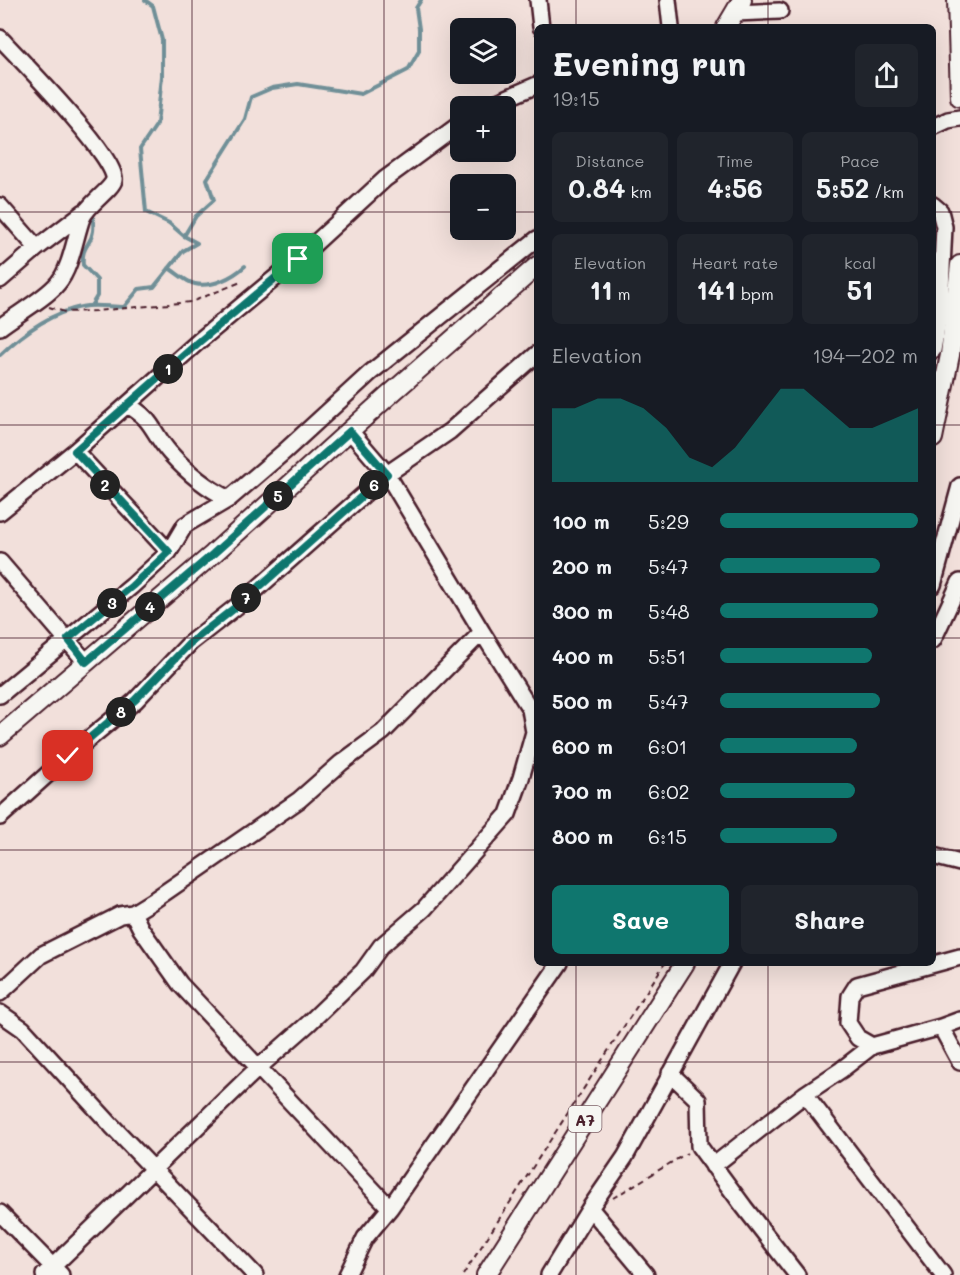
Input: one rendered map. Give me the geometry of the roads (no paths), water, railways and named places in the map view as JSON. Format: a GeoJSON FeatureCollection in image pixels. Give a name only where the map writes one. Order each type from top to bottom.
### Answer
{"type":"FeatureCollection","features":[{"type":"Feature","properties":{"kind":"main road"},"geometry":{"type":"LineString","coordinates":[[958,12],[960,97]]}},
{"type":"Feature","properties":{"kind":"main road"},"geometry":{"type":"LineString","coordinates":[[936,423],[950,355],[960,265]]}},
{"type":"Feature","properties":{"kind":"main road"},"geometry":{"type":"LineString","coordinates":[[0,736],[213,554],[534,269]]}},
{"type":"Feature","properties":{"kind":"main road","name":"A7"},"geometry":{"type":"LineString","coordinates":[[486,1275],[683,966]]}},
{"type":"Feature","properties":{"kind":"street"},"geometry":{"type":"LineString","coordinates":[[537,0],[541,24]]}},
{"type":"Feature","properties":{"kind":"street"},"geometry":{"type":"LineString","coordinates":[[668,0],[671,24]]}},
{"type":"Feature","properties":{"kind":"street"},"geometry":{"type":"LineString","coordinates":[[734,13],[780,11]]}},
{"type":"Feature","properties":{"kind":"street"},"geometry":{"type":"LineString","coordinates":[[0,38],[65,107],[106,159],[114,175],[113,183],[84,212],[0,280]]}},
{"type":"Feature","properties":{"kind":"street"},"geometry":{"type":"LineString","coordinates":[[511,96],[534,86]]}},
{"type":"Feature","properties":{"kind":"street"},"geometry":{"type":"LineString","coordinates":[[936,126],[960,118]]}},
{"type":"Feature","properties":{"kind":"street"},"geometry":{"type":"LineString","coordinates":[[0,512],[75,451],[298,259],[385,179],[450,131]]}},
{"type":"Feature","properties":{"kind":"street"},"geometry":{"type":"LineString","coordinates":[[0,206],[37,248]]}},
{"type":"Feature","properties":{"kind":"street"},"geometry":{"type":"LineString","coordinates":[[936,208],[940,211],[944,227],[940,309],[936,329]]}},
{"type":"Feature","properties":{"kind":"street"},"geometry":{"type":"LineString","coordinates":[[0,327],[59,282],[84,212]]}},
{"type":"Feature","properties":{"kind":"street"},"geometry":{"type":"LineString","coordinates":[[0,695],[132,586],[169,552],[185,525],[229,499],[285,452],[370,373],[534,241]]}},
{"type":"Feature","properties":{"kind":"street"},"geometry":{"type":"LineString","coordinates":[[0,817],[135,700],[190,643],[241,603],[387,474],[450,431],[534,357]]}},
{"type":"Feature","properties":{"kind":"street"},"geometry":{"type":"LineString","coordinates":[[127,405],[142,413],[155,428],[169,452],[201,482],[229,499]]}},
{"type":"Feature","properties":{"kind":"street"},"geometry":{"type":"LineString","coordinates":[[350,431],[387,474],[530,709],[534,725]]}},
{"type":"Feature","properties":{"kind":"street"},"geometry":{"type":"LineString","coordinates":[[75,451],[169,552]]}},
{"type":"Feature","properties":{"kind":"street"},"geometry":{"type":"LineString","coordinates":[[936,574],[960,486]]}},
{"type":"Feature","properties":{"kind":"street"},"geometry":{"type":"LineString","coordinates":[[0,562],[86,662]]}},
{"type":"Feature","properties":{"kind":"street"},"geometry":{"type":"LineString","coordinates":[[936,634],[960,582]]}},
{"type":"Feature","properties":{"kind":"street"},"geometry":{"type":"LineString","coordinates":[[0,993],[41,955],[120,915],[133,913],[299,800],[341,763],[383,732],[482,632]]}},
{"type":"Feature","properties":{"kind":"street"},"geometry":{"type":"LineString","coordinates":[[0,1212],[52,1272],[154,1168],[363,971],[381,946],[424,909],[508,814],[534,739]]}},
{"type":"Feature","properties":{"kind":"street"},"geometry":{"type":"LineString","coordinates":[[936,857],[960,863]]}},
{"type":"Feature","properties":{"kind":"street"},"geometry":{"type":"LineString","coordinates":[[133,913],[141,929],[180,984],[390,1208]]}},
{"type":"Feature","properties":{"kind":"street"},"geometry":{"type":"LineString","coordinates":[[936,964],[960,957]]}},
{"type":"Feature","properties":{"kind":"street"},"geometry":{"type":"LineString","coordinates":[[346,1275],[365,1238],[390,1208],[558,966]]}},
{"type":"Feature","properties":{"kind":"street"},"geometry":{"type":"LineString","coordinates":[[549,1275],[625,1157],[730,966]]}},
{"type":"Feature","properties":{"kind":"street"},"geometry":{"type":"LineString","coordinates":[[872,1046],[858,1038],[848,1023],[850,996],[857,985],[927,966]]}},
{"type":"Feature","properties":{"kind":"street"},"geometry":{"type":"LineString","coordinates":[[0,1012],[23,1029],[112,1126],[255,1275]]}},
{"type":"Feature","properties":{"kind":"street"},"geometry":{"type":"LineString","coordinates":[[713,1166],[805,1094],[872,1046],[960,1020]]}},
{"type":"Feature","properties":{"kind":"street"},"geometry":{"type":"LineString","coordinates":[[941,1027],[960,1062]]}},
{"type":"Feature","properties":{"kind":"street"},"geometry":{"type":"LineString","coordinates":[[670,1073],[698,1100],[699,1146],[797,1275]]}},
{"type":"Feature","properties":{"kind":"street"},"geometry":{"type":"LineString","coordinates":[[805,1094],[943,1275]]}},
{"type":"Feature","properties":{"kind":"street"},"geometry":{"type":"LineString","coordinates":[[594,1202],[646,1275]]}},
{"type":"Feature","properties":{"kind":"waterway"},"geometry":{"type":"LineString","coordinates":[[0,355],[27,332],[59,314],[86,306],[124,307],[139,289],[154,287],[183,251],[197,243],[184,236],[169,223],[146,212],[140,149],[157,124],[162,76],[162,40],[153,6],[145,0]]}},
{"type":"Feature","properties":{"kind":"waterway"},"geometry":{"type":"LineString","coordinates":[[184,236],[196,216],[214,200],[207,179],[245,119],[251,97],[272,88],[298,84],[361,94],[408,70],[419,51],[416,8],[421,0]]}},
{"type":"Feature","properties":{"kind":"waterway"},"geometry":{"type":"LineString","coordinates":[[91,306],[97,296],[97,280],[83,265],[83,258],[92,236],[94,210]]}},
{"type":"Feature","properties":{"kind":"waterway"},"geometry":{"type":"LineString","coordinates":[[169,268],[188,281],[202,285],[222,281],[245,266]]}}]}
